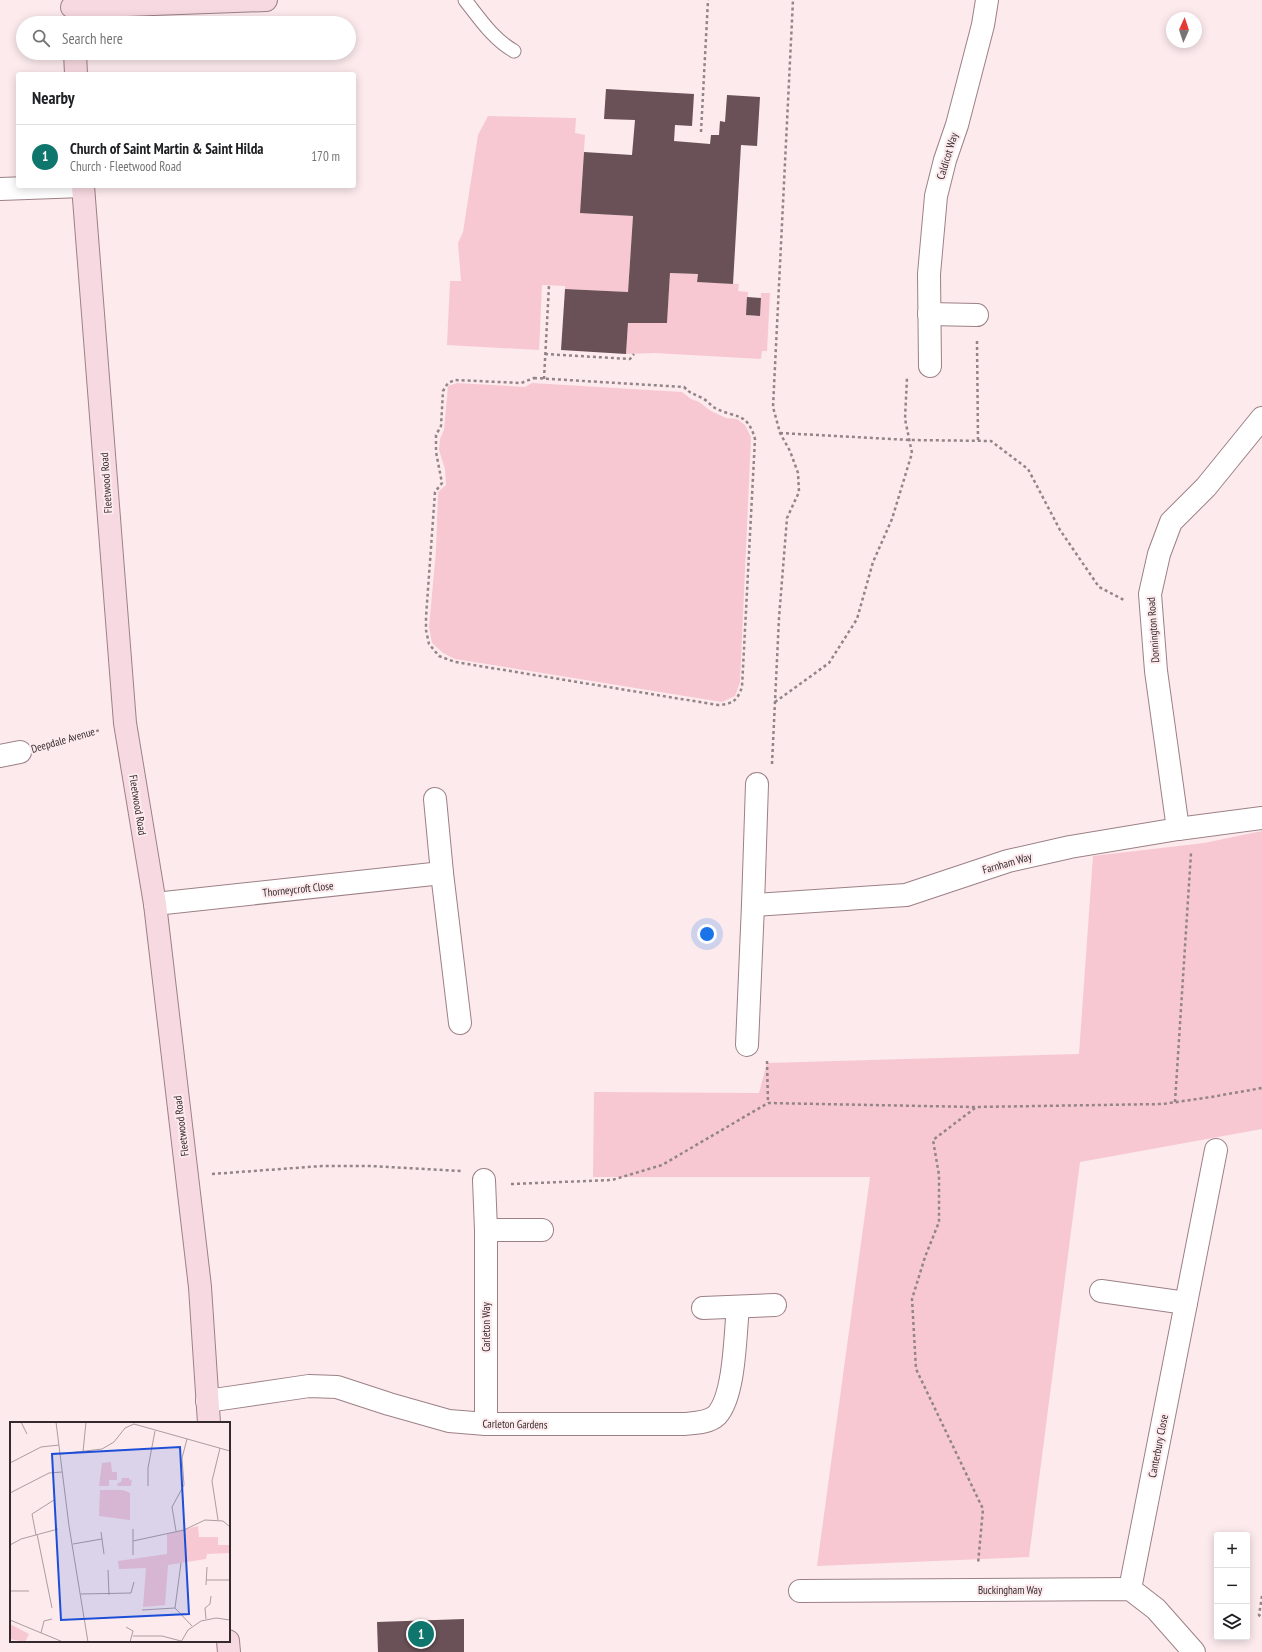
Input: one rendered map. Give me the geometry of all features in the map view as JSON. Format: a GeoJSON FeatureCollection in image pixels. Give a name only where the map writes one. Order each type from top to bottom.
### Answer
{"type":"FeatureCollection","features":[{"type":"Feature","properties":{"kind":"main road"},"geometry":{"type":"LineString","coordinates":[[72,10],[266,0]]}},
{"type":"Feature","properties":{"kind":"main road"},"geometry":{"type":"LineString","coordinates":[[75,60],[76,72]]}},
{"type":"Feature","properties":{"kind":"main road","name":"Fleetwood Road"},"geometry":{"type":"LineString","coordinates":[[83,188],[125,723],[155,904],[200,1288],[209,1422]]}},
{"type":"Feature","properties":{"kind":"main road"},"geometry":{"type":"LineString","coordinates":[[228,1642],[229,1652]]}},
{"type":"Feature","properties":{"kind":"street","name":"Caldicot Way"},"geometry":{"type":"LineString","coordinates":[[930,366],[929,274],[936,196],[945,160],[957,125],[981,33],[987,0]]}},
{"type":"Feature","properties":{"kind":"street"},"geometry":{"type":"LineString","coordinates":[[0,189],[28,188]]}},
{"type":"Feature","properties":{"kind":"street"},"geometry":{"type":"LineString","coordinates":[[929,314],[977,315]]}},
{"type":"Feature","properties":{"kind":"street","name":"Donnington Road"},"geometry":{"type":"LineString","coordinates":[[1178,829],[1156,670],[1150,594],[1159,554],[1171,522],[1206,487],[1262,418]]}},
{"type":"Feature","properties":{"kind":"street"},"geometry":{"type":"LineString","coordinates":[[747,1046],[757,784]]}},
{"type":"Feature","properties":{"kind":"street"},"geometry":{"type":"LineString","coordinates":[[435,799],[442,873],[460,1023]]}},
{"type":"Feature","properties":{"kind":"street","name":"Farnham Way"},"geometry":{"type":"LineString","coordinates":[[753,905],[906,895],[1008,861],[1070,848],[1178,829],[1262,818]]}},
{"type":"Feature","properties":{"kind":"street","name":"Thorneycroft Close"},"geometry":{"type":"LineString","coordinates":[[155,904],[442,873]]}},
{"type":"Feature","properties":{"kind":"street","name":"Canterbury Close"},"geometry":{"type":"LineString","coordinates":[[1130,1589],[1216,1150]]}},
{"type":"Feature","properties":{"kind":"street","name":"Carleton Way"},"geometry":{"type":"LineString","coordinates":[[484,1182],[486,1230],[486,1424]]}},
{"type":"Feature","properties":{"kind":"street"},"geometry":{"type":"LineString","coordinates":[[486,1230],[542,1230]]}},
{"type":"Feature","properties":{"kind":"street"},"geometry":{"type":"LineString","coordinates":[[1101,1291],[1186,1303]]}},
{"type":"Feature","properties":{"kind":"street"},"geometry":{"type":"LineString","coordinates":[[703,1308],[775,1306]]}},
{"type":"Feature","properties":{"kind":"street","name":"Carleton Gardens"},"geometry":{"type":"LineString","coordinates":[[207,1401],[309,1386],[337,1387],[388,1404],[449,1421],[486,1424],[684,1424],[701,1422],[716,1416],[727,1398],[738,1307]]}},
{"type":"Feature","properties":{"kind":"street"},"geometry":{"type":"LineString","coordinates":[[1130,1589],[1156,1609],[1194,1652]]}},
{"type":"Feature","properties":{"kind":"street","name":"Buckingham Way"},"geometry":{"type":"LineString","coordinates":[[800,1591],[1130,1589]]}},
{"type":"Feature","properties":{"kind":"lane"},"geometry":{"type":"LineString","coordinates":[[465,0],[494,36],[514,51]]}},
{"type":"Feature","properties":{"kind":"path"},"geometry":{"type":"LineString","coordinates":[[701,132],[708,0]]}},
{"type":"Feature","properties":{"kind":"path"},"geometry":{"type":"LineString","coordinates":[[757,784],[771,775],[779,618],[787,518],[799,492],[798,473],[790,451],[780,433],[774,408],[793,0]]}},
{"type":"Feature","properties":{"kind":"path"},"geometry":{"type":"LineString","coordinates":[[544,379],[549,285]]}},
{"type":"Feature","properties":{"kind":"path"},"geometry":{"type":"LineString","coordinates":[[977,315],[978,441]]}},
{"type":"Feature","properties":{"kind":"path"},"geometry":{"type":"LineString","coordinates":[[545,354],[630,359],[634,354]]}},
{"type":"Feature","properties":{"kind":"path"},"geometry":{"type":"LineString","coordinates":[[775,702],[829,663],[857,620],[873,562],[892,519],[912,453],[905,419],[907,364],[930,366]]}},
{"type":"Feature","properties":{"kind":"path"},"geometry":{"type":"LineString","coordinates":[[534,378],[544,379],[684,387],[692,395],[700,397],[715,408],[739,416],[748,422],[755,439],[742,687],[738,698],[728,704],[718,705],[455,662],[439,656],[429,644],[426,617],[435,492],[442,483],[436,452],[436,435],[441,426],[443,391],[448,383],[455,380],[521,383],[534,378]]}},
{"type":"Feature","properties":{"kind":"path"},"geometry":{"type":"LineString","coordinates":[[780,433],[910,440],[991,441],[1028,469],[1060,530],[1099,587],[1152,615]]}},
{"type":"Feature","properties":{"kind":"path","name":"Deepdale Avenue"},"geometry":{"type":"LineString","coordinates":[[10,754],[125,723]]}},
{"type":"Feature","properties":{"kind":"path"},"geometry":{"type":"LineString","coordinates":[[1175,1102],[1191,852]]}},
{"type":"Feature","properties":{"kind":"path"},"geometry":{"type":"LineString","coordinates":[[187,1176],[322,1166],[371,1166],[465,1171],[484,1182],[612,1180],[662,1165],[768,1103],[975,1107],[1163,1104],[1262,1088]]}},
{"type":"Feature","properties":{"kind":"path"},"geometry":{"type":"LineString","coordinates":[[975,1107],[933,1140],[939,1175],[939,1222],[925,1257],[912,1299],[916,1369],[983,1509],[976,1590]]}},
{"type":"Feature","properties":{"kind":"path"},"geometry":{"type":"LineString","coordinates":[[1262,1596],[1259,1615],[1262,1618]]}},
{"type":"Feature","properties":{"kind":"shaded area"},"geometry":{"type":"Polygon","coordinates":[[[488,116],[576,118],[575,133],[585,135],[580,212],[633,216],[628,292],[565,289],[565,286],[542,285],[539,350],[447,345],[450,281],[461,281],[458,243],[463,232],[478,135],[488,116]]]}},
{"type":"Feature","properties":{"kind":"shaded area"},"geometry":{"type":"Polygon","coordinates":[[[670,273],[698,274],[697,282],[739,284],[738,291],[748,292],[747,315],[760,316],[761,293],[770,293],[767,351],[762,351],[761,359],[655,353],[626,354],[628,323],[667,323],[670,273]]]}},
{"type":"Feature","properties":{"kind":"shaded area"},"geometry":{"type":"Polygon","coordinates":[[[457,383],[525,387],[532,383],[682,392],[711,411],[726,418],[737,419],[745,425],[751,437],[740,682],[735,696],[722,702],[455,659],[443,653],[432,643],[429,627],[436,551],[438,492],[446,485],[445,469],[439,450],[440,439],[444,430],[448,386],[457,383]]]}},
{"type":"Feature","properties":{"kind":"shaded area"},"geometry":{"type":"Polygon","coordinates":[[[1262,831],[1262,1129],[1080,1162],[1029,1557],[817,1566],[870,1177],[593,1177],[594,1092],[759,1093],[767,1063],[1079,1054],[1093,856],[1204,843],[1262,831]]]}},
{"type":"Feature","properties":{"kind":"building"},"geometry":{"type":"Polygon","coordinates":[[[606,89],[694,94],[692,126],[675,125],[674,141],[710,144],[711,135],[719,135],[720,121],[725,122],[727,95],[760,97],[757,146],[741,145],[733,284],[697,282],[698,274],[670,273],[667,323],[628,323],[626,354],[561,350],[565,289],[628,292],[633,216],[580,213],[584,152],[632,155],[635,120],[604,119],[606,89]]]}},
{"type":"Feature","properties":{"kind":"building"},"geometry":{"type":"Polygon","coordinates":[[[747,297],[761,298],[760,316],[746,315],[747,297]]]}},
{"type":"Feature","properties":{"kind":"building"},"geometry":{"type":"Polygon","coordinates":[[[464,1619],[464,1652],[378,1652],[377,1622],[464,1619]]]}},
{"type":"Feature","properties":{"kind":"place","name":"Church of Saint Martin & Saint Hilda"},"geometry":{"type":"Point","coordinates":[421,1634]}}]}
